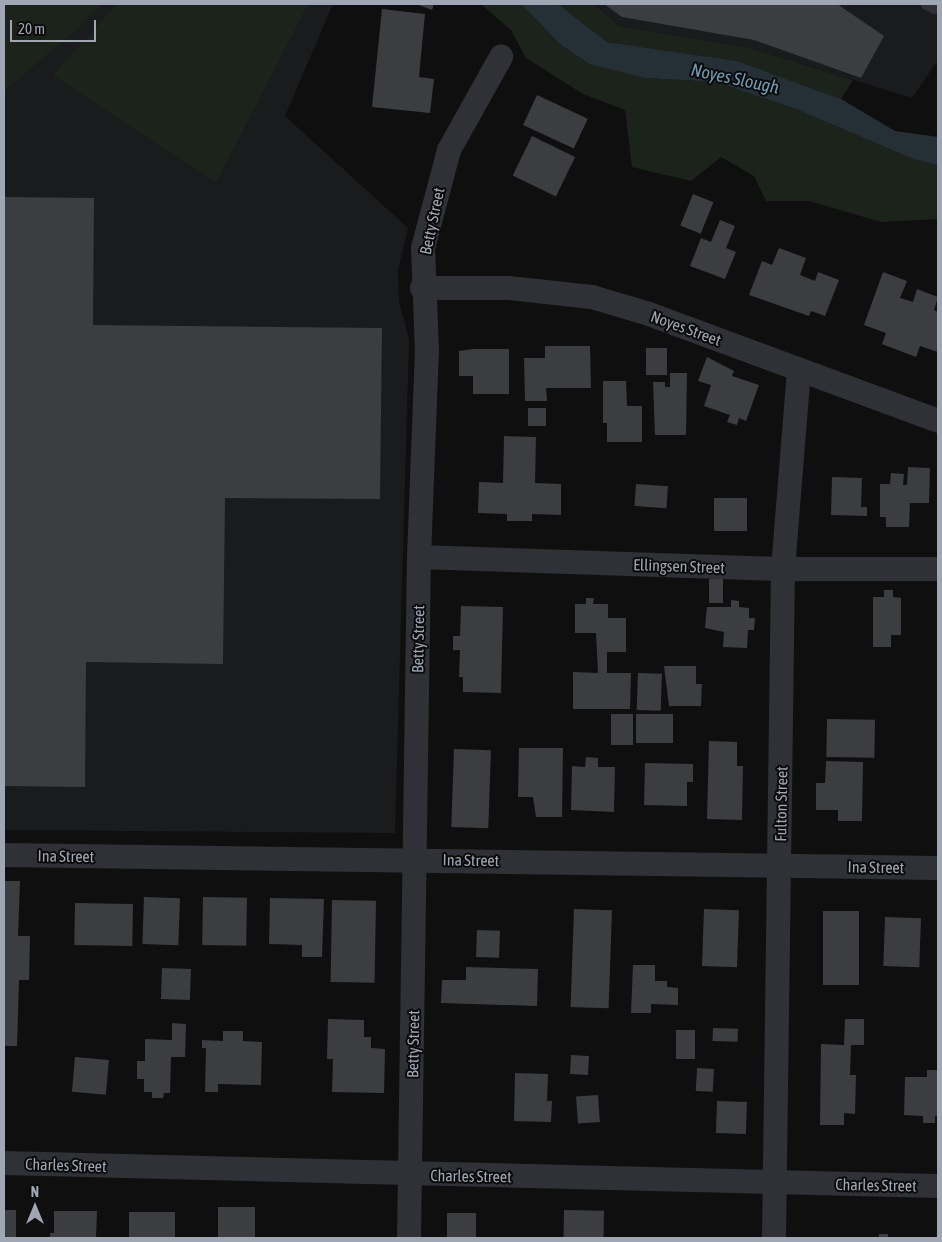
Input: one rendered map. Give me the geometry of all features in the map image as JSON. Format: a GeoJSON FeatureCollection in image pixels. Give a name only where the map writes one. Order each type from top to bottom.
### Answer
{"type":"FeatureCollection","features":[{"type":"Feature","properties":{"kind":"street","name":"Betty Street"},"geometry":{"type":"LineString","coordinates":[[409,1238],[419,557],[427,351],[422,288],[423,248],[449,150],[501,57]]}},
{"type":"Feature","properties":{"kind":"street","name":"Noyes Street"},"geometry":{"type":"LineString","coordinates":[[422,288],[509,288],[592,297],[649,314],[938,421]]}},
{"type":"Feature","properties":{"kind":"street","name":"Fulton Street"},"geometry":{"type":"LineString","coordinates":[[774,1238],[783,569],[800,370]]}},
{"type":"Feature","properties":{"kind":"street","name":"Ellingsen Street"},"geometry":{"type":"LineString","coordinates":[[419,557],[783,569],[938,569]]}},
{"type":"Feature","properties":{"kind":"street","name":"Ina Street"},"geometry":{"type":"LineString","coordinates":[[4,855],[416,859],[938,868]]}},
{"type":"Feature","properties":{"kind":"street","name":"Charles Street"},"geometry":{"type":"LineString","coordinates":[[4,1163],[774,1184],[938,1186]]}},
{"type":"Feature","properties":{"kind":"lane"},"geometry":{"type":"LineString","coordinates":[[926,4],[934,8],[936,4]]}},
{"type":"Feature","properties":{"kind":"shaded area"},"geometry":{"type":"Polygon","coordinates":[[[4,4],[333,4],[285,116],[408,228],[398,271],[399,302],[409,339],[395,833],[4,830],[4,4]]]}},
{"type":"Feature","properties":{"kind":"shaded area"},"geometry":{"type":"Polygon","coordinates":[[[4,4],[101,4],[76,30],[4,91],[4,4]]]}},
{"type":"Feature","properties":{"kind":"shaded area"},"geometry":{"type":"Polygon","coordinates":[[[117,4],[308,4],[216,183],[53,75],[117,4]]]}},
{"type":"Feature","properties":{"kind":"shaded area"},"geometry":{"type":"Polygon","coordinates":[[[481,4],[521,4],[561,45],[645,78],[716,82],[796,109],[913,159],[938,165],[938,219],[881,222],[809,201],[766,201],[754,176],[721,157],[691,181],[632,167],[625,110],[583,94],[526,58],[511,30],[481,4]]]}},
{"type":"Feature","properties":{"kind":"shaded area"},"geometry":{"type":"Polygon","coordinates":[[[558,4],[595,4],[619,26],[750,48],[853,80],[841,99],[737,61],[607,42],[558,4]]]}},
{"type":"Feature","properties":{"kind":"shaded area"},"geometry":{"type":"Polygon","coordinates":[[[595,4],[938,4],[938,60],[912,98],[750,48],[619,26],[595,4]]]}},
{"type":"Feature","properties":{"kind":"water","name":"Noyes Slough"},"geometry":{"type":"Polygon","coordinates":[[[521,4],[558,4],[607,42],[737,61],[841,99],[895,131],[938,137],[938,165],[913,159],[796,109],[716,82],[645,78],[590,64],[561,45],[521,4]]]}},
{"type":"Feature","properties":{"kind":"building"},"geometry":{"type":"Polygon","coordinates":[[[416,4],[434,4],[432,10],[416,4]]]}},
{"type":"Feature","properties":{"kind":"building"},"geometry":{"type":"Polygon","coordinates":[[[604,4],[837,4],[884,36],[861,78],[754,40],[622,17],[604,4]]]}},
{"type":"Feature","properties":{"kind":"building"},"geometry":{"type":"Polygon","coordinates":[[[382,9],[425,14],[419,77],[434,79],[430,113],[372,107],[382,9]]]}},
{"type":"Feature","properties":{"kind":"building"},"geometry":{"type":"Polygon","coordinates":[[[537,95],[588,119],[574,149],[523,125],[537,95]]]}},
{"type":"Feature","properties":{"kind":"building"},"geometry":{"type":"Polygon","coordinates":[[[532,136],[575,157],[556,197],[513,176],[532,136]]]}},
{"type":"Feature","properties":{"kind":"building"},"geometry":{"type":"Polygon","coordinates":[[[693,194],[713,202],[701,234],[680,226],[693,194]]]}},
{"type":"Feature","properties":{"kind":"building"},"geometry":{"type":"Polygon","coordinates":[[[4,197],[94,198],[93,325],[382,328],[380,499],[225,498],[223,664],[86,662],[85,787],[4,786],[4,197]]]}},
{"type":"Feature","properties":{"kind":"building"},"geometry":{"type":"Polygon","coordinates":[[[720,220],[735,226],[726,248],[736,252],[725,279],[690,266],[701,238],[711,242],[720,220]]]}},
{"type":"Feature","properties":{"kind":"building"},"geometry":{"type":"Polygon","coordinates":[[[779,248],[806,258],[800,275],[815,281],[818,272],[839,280],[825,316],[811,311],[809,316],[749,295],[762,261],[772,265],[779,248]]]}},
{"type":"Feature","properties":{"kind":"building"},"geometry":{"type":"Polygon","coordinates":[[[883,272],[907,281],[900,298],[913,302],[917,289],[938,297],[934,310],[938,312],[938,352],[920,346],[916,357],[882,344],[886,333],[864,325],[883,272]]]}},
{"type":"Feature","properties":{"kind":"building"},"geometry":{"type":"Polygon","coordinates":[[[545,346],[590,346],[591,388],[546,388],[547,401],[525,401],[524,358],[545,358],[545,346]]]}},
{"type":"Feature","properties":{"kind":"building"},"geometry":{"type":"Polygon","coordinates":[[[646,348],[667,348],[667,375],[646,375],[646,348]]]}},
{"type":"Feature","properties":{"kind":"building"},"geometry":{"type":"Polygon","coordinates":[[[509,349],[509,394],[473,394],[473,376],[459,376],[459,351],[509,349]]]}},
{"type":"Feature","properties":{"kind":"building"},"geometry":{"type":"Polygon","coordinates":[[[707,357],[734,371],[732,376],[759,385],[746,421],[739,418],[737,425],[727,422],[730,415],[704,406],[711,385],[698,381],[707,357]]]}},
{"type":"Feature","properties":{"kind":"building"},"geometry":{"type":"Polygon","coordinates":[[[670,373],[687,373],[686,435],[655,435],[653,382],[665,382],[665,387],[670,387],[670,373]]]}},
{"type":"Feature","properties":{"kind":"building"},"geometry":{"type":"Polygon","coordinates":[[[603,381],[626,381],[627,406],[642,406],[642,442],[607,442],[607,423],[603,423],[603,381]]]}},
{"type":"Feature","properties":{"kind":"building"},"geometry":{"type":"Polygon","coordinates":[[[528,408],[546,408],[546,426],[528,426],[528,408]]]}},
{"type":"Feature","properties":{"kind":"building"},"geometry":{"type":"Polygon","coordinates":[[[504,436],[536,437],[535,483],[561,484],[561,515],[532,514],[532,521],[507,521],[507,514],[478,513],[479,482],[503,483],[504,436]]]}},
{"type":"Feature","properties":{"kind":"building"},"geometry":{"type":"Polygon","coordinates":[[[908,467],[930,468],[929,503],[910,503],[909,527],[886,527],[886,517],[880,517],[880,484],[890,484],[891,473],[904,474],[903,485],[907,485],[908,467]]]}},
{"type":"Feature","properties":{"kind":"building"},"geometry":{"type":"Polygon","coordinates":[[[832,477],[862,478],[861,507],[867,507],[867,516],[831,515],[832,477]]]}},
{"type":"Feature","properties":{"kind":"building"},"geometry":{"type":"Polygon","coordinates":[[[636,484],[668,486],[666,508],[634,506],[636,484]]]}},
{"type":"Feature","properties":{"kind":"building"},"geometry":{"type":"Polygon","coordinates":[[[714,498],[747,498],[747,531],[714,531],[714,498]]]}},
{"type":"Feature","properties":{"kind":"building"},"geometry":{"type":"Polygon","coordinates":[[[709,579],[723,579],[723,603],[709,603],[709,579]]]}},
{"type":"Feature","properties":{"kind":"building"},"geometry":{"type":"Polygon","coordinates":[[[884,590],[893,590],[893,597],[901,598],[901,635],[891,635],[891,647],[873,647],[873,597],[884,597],[884,590]]]}},
{"type":"Feature","properties":{"kind":"building"},"geometry":{"type":"Polygon","coordinates":[[[586,598],[594,598],[593,604],[608,604],[608,618],[626,618],[626,652],[607,652],[607,673],[631,673],[630,709],[573,709],[573,672],[598,673],[596,633],[575,633],[575,604],[586,604],[586,598]]]}},
{"type":"Feature","properties":{"kind":"building"},"geometry":{"type":"Polygon","coordinates":[[[731,600],[739,601],[739,607],[749,608],[749,618],[755,618],[754,630],[748,630],[747,648],[723,647],[724,632],[705,628],[707,607],[731,607],[731,600]]]}},
{"type":"Feature","properties":{"kind":"building"},"geometry":{"type":"Polygon","coordinates":[[[461,606],[503,607],[501,693],[463,692],[463,677],[459,677],[460,650],[453,650],[453,636],[460,636],[461,606]]]}},
{"type":"Feature","properties":{"kind":"building"},"geometry":{"type":"Polygon","coordinates":[[[664,666],[696,666],[696,684],[702,684],[701,706],[669,706],[664,666]]]}},
{"type":"Feature","properties":{"kind":"building"},"geometry":{"type":"Polygon","coordinates":[[[638,673],[662,674],[661,711],[637,710],[638,673]]]}},
{"type":"Feature","properties":{"kind":"building"},"geometry":{"type":"Polygon","coordinates":[[[611,714],[633,714],[633,745],[611,745],[611,714]]]}},
{"type":"Feature","properties":{"kind":"building"},"geometry":{"type":"Polygon","coordinates":[[[636,714],[673,714],[673,743],[636,743],[636,714]]]}},
{"type":"Feature","properties":{"kind":"building"},"geometry":{"type":"Polygon","coordinates":[[[827,719],[875,720],[874,758],[826,757],[827,719]]]}},
{"type":"Feature","properties":{"kind":"building"},"geometry":{"type":"Polygon","coordinates":[[[709,741],[737,742],[737,766],[743,766],[742,820],[707,819],[709,741]]]}},
{"type":"Feature","properties":{"kind":"building"},"geometry":{"type":"Polygon","coordinates":[[[519,748],[563,748],[562,817],[536,817],[533,797],[518,797],[519,748]]]}},
{"type":"Feature","properties":{"kind":"building"},"geometry":{"type":"Polygon","coordinates":[[[454,749],[491,750],[488,828],[451,827],[454,749]]]}},
{"type":"Feature","properties":{"kind":"building"},"geometry":{"type":"Polygon","coordinates":[[[586,757],[598,758],[598,767],[615,767],[614,812],[571,810],[572,766],[585,767],[586,757]]]}},
{"type":"Feature","properties":{"kind":"building"},"geometry":{"type":"Polygon","coordinates":[[[826,761],[863,762],[862,821],[838,821],[838,810],[816,810],[816,783],[825,783],[826,761]]]}},
{"type":"Feature","properties":{"kind":"building"},"geometry":{"type":"Polygon","coordinates":[[[645,763],[693,764],[693,782],[687,782],[687,806],[644,805],[645,763]]]}},
{"type":"Feature","properties":{"kind":"building"},"geometry":{"type":"Polygon","coordinates":[[[4,881],[20,881],[18,936],[30,936],[29,980],[19,980],[17,1046],[4,1046],[4,881]]]}},
{"type":"Feature","properties":{"kind":"building"},"geometry":{"type":"Polygon","coordinates":[[[144,897],[180,898],[178,945],[142,944],[144,897]]]}},
{"type":"Feature","properties":{"kind":"building"},"geometry":{"type":"Polygon","coordinates":[[[203,897],[247,898],[246,946],[202,945],[203,897]]]}},
{"type":"Feature","properties":{"kind":"building"},"geometry":{"type":"Polygon","coordinates":[[[270,898],[324,899],[322,957],[302,957],[302,945],[269,944],[270,898]]]}},
{"type":"Feature","properties":{"kind":"building"},"geometry":{"type":"Polygon","coordinates":[[[332,900],[376,901],[375,983],[331,982],[332,900]]]}},
{"type":"Feature","properties":{"kind":"building"},"geometry":{"type":"Polygon","coordinates":[[[75,903],[133,904],[132,946],[74,945],[75,903]]]}},
{"type":"Feature","properties":{"kind":"building"},"geometry":{"type":"Polygon","coordinates":[[[574,909],[612,910],[609,1008],[571,1007],[574,909]]]}},
{"type":"Feature","properties":{"kind":"building"},"geometry":{"type":"Polygon","coordinates":[[[704,909],[739,910],[737,967],[702,966],[704,909]]]}},
{"type":"Feature","properties":{"kind":"building"},"geometry":{"type":"Polygon","coordinates":[[[823,911],[859,911],[859,985],[823,985],[823,911]]]}},
{"type":"Feature","properties":{"kind":"building"},"geometry":{"type":"Polygon","coordinates":[[[885,917],[921,918],[919,967],[883,966],[885,917]]]}},
{"type":"Feature","properties":{"kind":"building"},"geometry":{"type":"Polygon","coordinates":[[[477,930],[500,931],[499,958],[476,957],[477,930]]]}},
{"type":"Feature","properties":{"kind":"building"},"geometry":{"type":"Polygon","coordinates":[[[633,965],[655,965],[655,981],[667,981],[667,987],[678,988],[678,1005],[651,1004],[651,1013],[631,1013],[633,965]]]}},
{"type":"Feature","properties":{"kind":"building"},"geometry":{"type":"Polygon","coordinates":[[[466,967],[538,969],[537,1006],[441,1003],[442,980],[466,980],[466,967]]]}},
{"type":"Feature","properties":{"kind":"building"},"geometry":{"type":"Polygon","coordinates":[[[162,968],[191,969],[190,1000],[161,999],[162,968]]]}},
{"type":"Feature","properties":{"kind":"building"},"geometry":{"type":"Polygon","coordinates":[[[328,1019],[364,1020],[364,1037],[371,1037],[371,1048],[385,1049],[384,1093],[332,1092],[333,1059],[327,1059],[328,1019]]]}},
{"type":"Feature","properties":{"kind":"building"},"geometry":{"type":"Polygon","coordinates":[[[845,1019],[864,1019],[864,1045],[851,1045],[850,1075],[856,1075],[855,1114],[844,1113],[844,1125],[820,1125],[821,1044],[844,1045],[845,1019]]]}},
{"type":"Feature","properties":{"kind":"building"},"geometry":{"type":"Polygon","coordinates":[[[172,1023],[186,1024],[185,1057],[171,1057],[170,1093],[164,1093],[163,1098],[152,1098],[152,1092],[144,1092],[144,1079],[137,1079],[137,1061],[145,1061],[145,1039],[172,1040],[172,1023]]]}},
{"type":"Feature","properties":{"kind":"building"},"geometry":{"type":"Polygon","coordinates":[[[713,1028],[738,1029],[738,1042],[713,1041],[713,1028]]]}},
{"type":"Feature","properties":{"kind":"building"},"geometry":{"type":"Polygon","coordinates":[[[676,1030],[695,1030],[695,1059],[676,1059],[676,1030]]]}},
{"type":"Feature","properties":{"kind":"building"},"geometry":{"type":"Polygon","coordinates":[[[223,1031],[243,1031],[243,1041],[262,1042],[261,1085],[218,1084],[218,1092],[205,1092],[206,1048],[202,1048],[202,1040],[223,1041],[223,1031]]]}},
{"type":"Feature","properties":{"kind":"building"},"geometry":{"type":"Polygon","coordinates":[[[571,1055],[589,1056],[588,1075],[570,1074],[571,1055]]]}},
{"type":"Feature","properties":{"kind":"building"},"geometry":{"type":"Polygon","coordinates":[[[75,1057],[109,1060],[106,1095],[72,1092],[75,1057]]]}},
{"type":"Feature","properties":{"kind":"building"},"geometry":{"type":"Polygon","coordinates":[[[697,1068],[714,1069],[713,1092],[696,1091],[697,1068]]]}},
{"type":"Feature","properties":{"kind":"building"},"geometry":{"type":"Polygon","coordinates":[[[927,1070],[938,1070],[938,1116],[935,1116],[935,1123],[923,1123],[923,1116],[904,1115],[905,1077],[927,1077],[927,1070]]]}},
{"type":"Feature","properties":{"kind":"building"},"geometry":{"type":"Polygon","coordinates":[[[515,1073],[548,1074],[547,1101],[552,1101],[551,1122],[514,1121],[515,1073]]]}},
{"type":"Feature","properties":{"kind":"building"},"geometry":{"type":"Polygon","coordinates":[[[598,1095],[600,1122],[578,1123],[576,1097],[598,1095]]]}},
{"type":"Feature","properties":{"kind":"building"},"geometry":{"type":"Polygon","coordinates":[[[717,1101],[747,1102],[746,1134],[716,1133],[717,1101]]]}},
{"type":"Feature","properties":{"kind":"building"},"geometry":{"type":"Polygon","coordinates":[[[218,1207],[255,1207],[255,1238],[218,1238],[218,1207]]]}},
{"type":"Feature","properties":{"kind":"building"},"geometry":{"type":"Polygon","coordinates":[[[4,1210],[16,1210],[16,1238],[4,1238],[4,1210]]]}},
{"type":"Feature","properties":{"kind":"building"},"geometry":{"type":"Polygon","coordinates":[[[564,1210],[604,1211],[604,1238],[564,1238],[564,1210]]]}},
{"type":"Feature","properties":{"kind":"building"},"geometry":{"type":"Polygon","coordinates":[[[54,1211],[97,1211],[96,1238],[50,1238],[50,1233],[54,1233],[54,1211]]]}},
{"type":"Feature","properties":{"kind":"building"},"geometry":{"type":"Polygon","coordinates":[[[129,1212],[175,1212],[175,1238],[129,1238],[129,1212]]]}},
{"type":"Feature","properties":{"kind":"building"},"geometry":{"type":"Polygon","coordinates":[[[447,1213],[476,1213],[476,1238],[447,1238],[447,1213]]]}},
{"type":"Feature","properties":{"kind":"building"},"geometry":{"type":"Polygon","coordinates":[[[879,1234],[888,1234],[888,1238],[879,1238],[879,1234]]]}}]}
